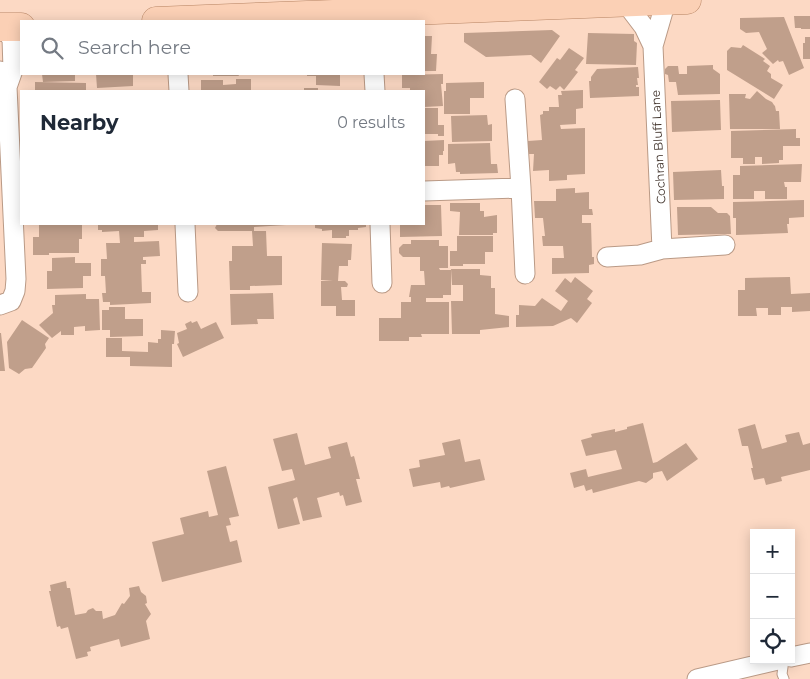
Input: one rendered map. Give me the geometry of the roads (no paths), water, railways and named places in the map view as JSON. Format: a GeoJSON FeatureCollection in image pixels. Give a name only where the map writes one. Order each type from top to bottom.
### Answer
{"type":"FeatureCollection","features":[{"type":"Feature","properties":{"kind":"main road"},"geometry":{"type":"LineString","coordinates":[[179,20],[312,7],[372,17],[676,0]]}},
{"type":"Feature","properties":{"kind":"street","name":"Cochran Bluff Lane"},"geometry":{"type":"LineString","coordinates":[[662,249],[651,27],[676,0]]}},
{"type":"Feature","properties":{"kind":"street"},"geometry":{"type":"LineString","coordinates":[[625,2],[651,27]]}},
{"type":"Feature","properties":{"kind":"street"},"geometry":{"type":"LineString","coordinates":[[0,305],[11,301],[15,291],[16,279],[2,82],[13,70],[12,38],[4,26]]}},
{"type":"Feature","properties":{"kind":"street"},"geometry":{"type":"LineString","coordinates":[[178,75],[179,90]]}},
{"type":"Feature","properties":{"kind":"street"},"geometry":{"type":"LineString","coordinates":[[374,75],[375,90]]}},
{"type":"Feature","properties":{"kind":"street"},"geometry":{"type":"LineString","coordinates":[[515,99],[525,274]]}},
{"type":"Feature","properties":{"kind":"street"},"geometry":{"type":"LineString","coordinates":[[425,192],[521,188]]}},
{"type":"Feature","properties":{"kind":"street"},"geometry":{"type":"LineString","coordinates":[[185,225],[188,292]]}},
{"type":"Feature","properties":{"kind":"street"},"geometry":{"type":"LineString","coordinates":[[380,225],[382,283]]}},
{"type":"Feature","properties":{"kind":"street"},"geometry":{"type":"LineString","coordinates":[[607,257],[640,255],[662,249],[724,245]]}},
{"type":"Feature","properties":{"kind":"street"},"geometry":{"type":"LineString","coordinates":[[795,656],[810,653]]}},
{"type":"Feature","properties":{"kind":"street"},"geometry":{"type":"LineString","coordinates":[[697,679],[761,664]]}},
{"type":"Feature","properties":{"kind":"lane"},"geometry":{"type":"LineString","coordinates":[[783,664],[782,674],[784,679]]}}]}
